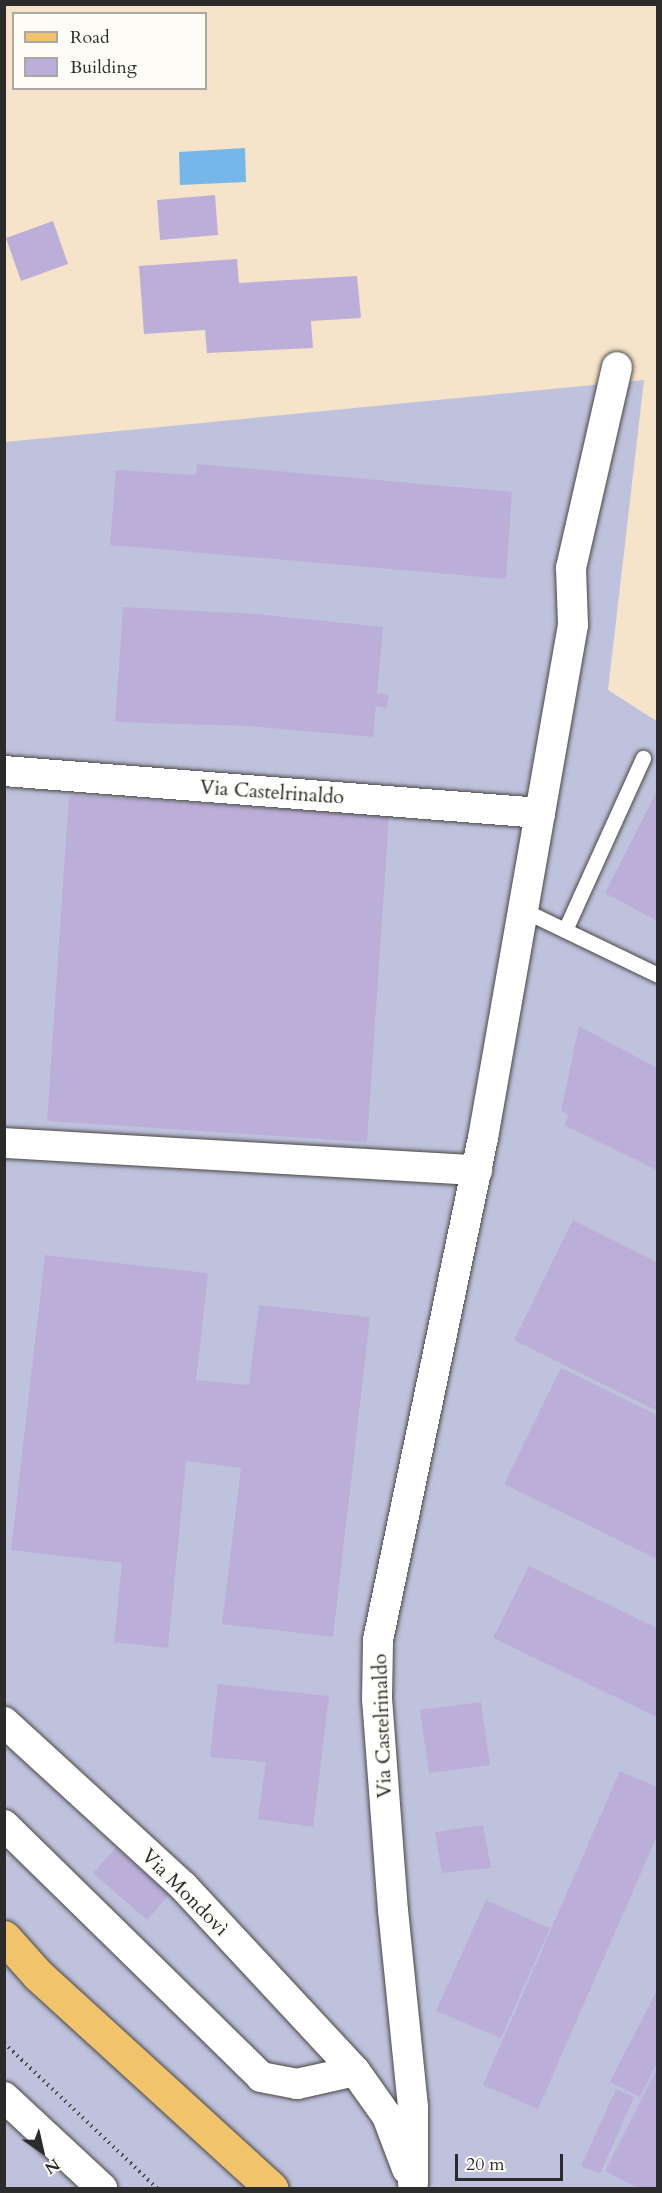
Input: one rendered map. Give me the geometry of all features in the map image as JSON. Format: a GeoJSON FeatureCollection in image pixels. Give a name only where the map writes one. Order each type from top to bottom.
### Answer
{"type":"FeatureCollection","features":[{"type":"Feature","properties":{"kind":"main road"},"geometry":{"type":"LineString","coordinates":[[4,1937],[38,1975],[271,2188]]}},
{"type":"Feature","properties":{"kind":"main road"},"geometry":{"type":"LineString","coordinates":[[4,1950],[38,1975]]}},
{"type":"Feature","properties":{"kind":"street","name":"Via Castelrinaldo"},"geometry":{"type":"LineString","coordinates":[[413,2186],[413,2107],[388,1852],[377,1699],[378,1640],[477,1170],[521,909],[573,625],[571,568],[617,367]]}},
{"type":"Feature","properties":{"kind":"street","name":"Via Castelrinaldo"},"geometry":{"type":"LineString","coordinates":[[4,771],[540,813]]}},
{"type":"Feature","properties":{"kind":"street"},"geometry":{"type":"LineString","coordinates":[[4,1143],[477,1170]]}},
{"type":"Feature","properties":{"kind":"street","name":"Via Mondovì"},"geometry":{"type":"LineString","coordinates":[[4,1722],[183,1886],[355,2071],[387,2116],[413,2186]]}},
{"type":"Feature","properties":{"kind":"street"},"geometry":{"type":"LineString","coordinates":[[4,1825],[261,2077],[297,2084],[355,2071]]}},
{"type":"Feature","properties":{"kind":"street"},"geometry":{"type":"LineString","coordinates":[[4,2097],[102,2188]]}},
{"type":"Feature","properties":{"kind":"lane"},"geometry":{"type":"LineString","coordinates":[[565,930],[644,758]]}},
{"type":"Feature","properties":{"kind":"lane"},"geometry":{"type":"LineString","coordinates":[[521,909],[657,975]]}},
{"type":"Feature","properties":{"kind":"path"},"geometry":{"type":"LineString","coordinates":[[4,2043],[157,2188]]}},
{"type":"Feature","properties":{"kind":"shaded area"},"geometry":{"type":"Polygon","coordinates":[[[644,380],[608,690],[658,722],[657,2188],[5,2188],[5,442],[644,380]]]}},
{"type":"Feature","properties":{"kind":"water"},"geometry":{"type":"Polygon","coordinates":[[[245,148],[246,182],[180,185],[179,152],[245,148]]]}},
{"type":"Feature","properties":{"kind":"building"},"geometry":{"type":"Polygon","coordinates":[[[215,195],[218,235],[160,240],[157,200],[215,195]]]}},
{"type":"Feature","properties":{"kind":"building"},"geometry":{"type":"Polygon","coordinates":[[[53,221],[68,264],[21,281],[6,238],[53,221]]]}},
{"type":"Feature","properties":{"kind":"building"},"geometry":{"type":"Polygon","coordinates":[[[237,259],[239,283],[357,276],[361,318],[311,321],[313,348],[207,353],[205,330],[144,334],[139,266],[237,259]]]}},
{"type":"Feature","properties":{"kind":"building"},"geometry":{"type":"Polygon","coordinates":[[[197,464],[512,492],[506,579],[110,545],[116,470],[196,475],[197,464]]]}},
{"type":"Feature","properties":{"kind":"building"},"geometry":{"type":"Polygon","coordinates":[[[123,607],[256,614],[383,627],[377,693],[389,695],[387,708],[376,706],[373,737],[248,726],[115,722],[123,607]]]}},
{"type":"Feature","properties":{"kind":"building"},"geometry":{"type":"Polygon","coordinates":[[[657,791],[657,921],[605,893],[657,791]]]}},
{"type":"Feature","properties":{"kind":"building"},"geometry":{"type":"Polygon","coordinates":[[[69,795],[389,816],[367,1142],[47,1121],[69,795]]]}},
{"type":"Feature","properties":{"kind":"building"},"geometry":{"type":"Polygon","coordinates":[[[579,1026],[657,1068],[657,1170],[564,1125],[569,1115],[561,1111],[579,1026]]]}},
{"type":"Feature","properties":{"kind":"building"},"geometry":{"type":"Polygon","coordinates":[[[573,1220],[657,1262],[657,1411],[514,1340],[573,1220]]]}},
{"type":"Feature","properties":{"kind":"building"},"geometry":{"type":"Polygon","coordinates":[[[45,1255],[208,1273],[196,1380],[249,1385],[259,1305],[370,1317],[333,1637],[222,1624],[241,1468],[186,1461],[168,1648],[114,1642],[122,1563],[11,1550],[45,1255]]]}},
{"type":"Feature","properties":{"kind":"building"},"geometry":{"type":"Polygon","coordinates":[[[561,1368],[657,1415],[657,1559],[504,1484],[561,1368]]]}},
{"type":"Feature","properties":{"kind":"building"},"geometry":{"type":"Polygon","coordinates":[[[529,1566],[657,1628],[657,1717],[493,1638],[529,1566]]]}},
{"type":"Feature","properties":{"kind":"building"},"geometry":{"type":"Polygon","coordinates":[[[218,1684],[329,1696],[313,1827],[258,1819],[266,1762],[210,1757],[218,1684]]]}},
{"type":"Feature","properties":{"kind":"building"},"geometry":{"type":"Polygon","coordinates":[[[481,1702],[490,1765],[429,1773],[420,1710],[481,1702]]]}},
{"type":"Feature","properties":{"kind":"building"},"geometry":{"type":"Polygon","coordinates":[[[620,1771],[657,1787],[657,1836],[538,2109],[483,2085],[620,1771]]]}},
{"type":"Feature","properties":{"kind":"building"},"geometry":{"type":"Polygon","coordinates":[[[483,1825],[491,1868],[442,1873],[435,1832],[483,1825]]]}},
{"type":"Feature","properties":{"kind":"building"},"geometry":{"type":"Polygon","coordinates":[[[116,1848],[169,1895],[147,1920],[93,1873],[116,1848]]]}},
{"type":"Feature","properties":{"kind":"building"},"geometry":{"type":"Polygon","coordinates":[[[486,1900],[550,1928],[501,2038],[436,2011],[486,1900]]]}},
{"type":"Feature","properties":{"kind":"building"},"geometry":{"type":"Polygon","coordinates":[[[657,1990],[657,2063],[640,2097],[610,2082],[657,1990]]]}},
{"type":"Feature","properties":{"kind":"building"},"geometry":{"type":"Polygon","coordinates":[[[657,2068],[657,2188],[638,2188],[605,2171],[657,2068]]]}},
{"type":"Feature","properties":{"kind":"building"},"geometry":{"type":"Polygon","coordinates":[[[616,2089],[634,2097],[600,2174],[581,2166],[616,2089]]]}}]}
